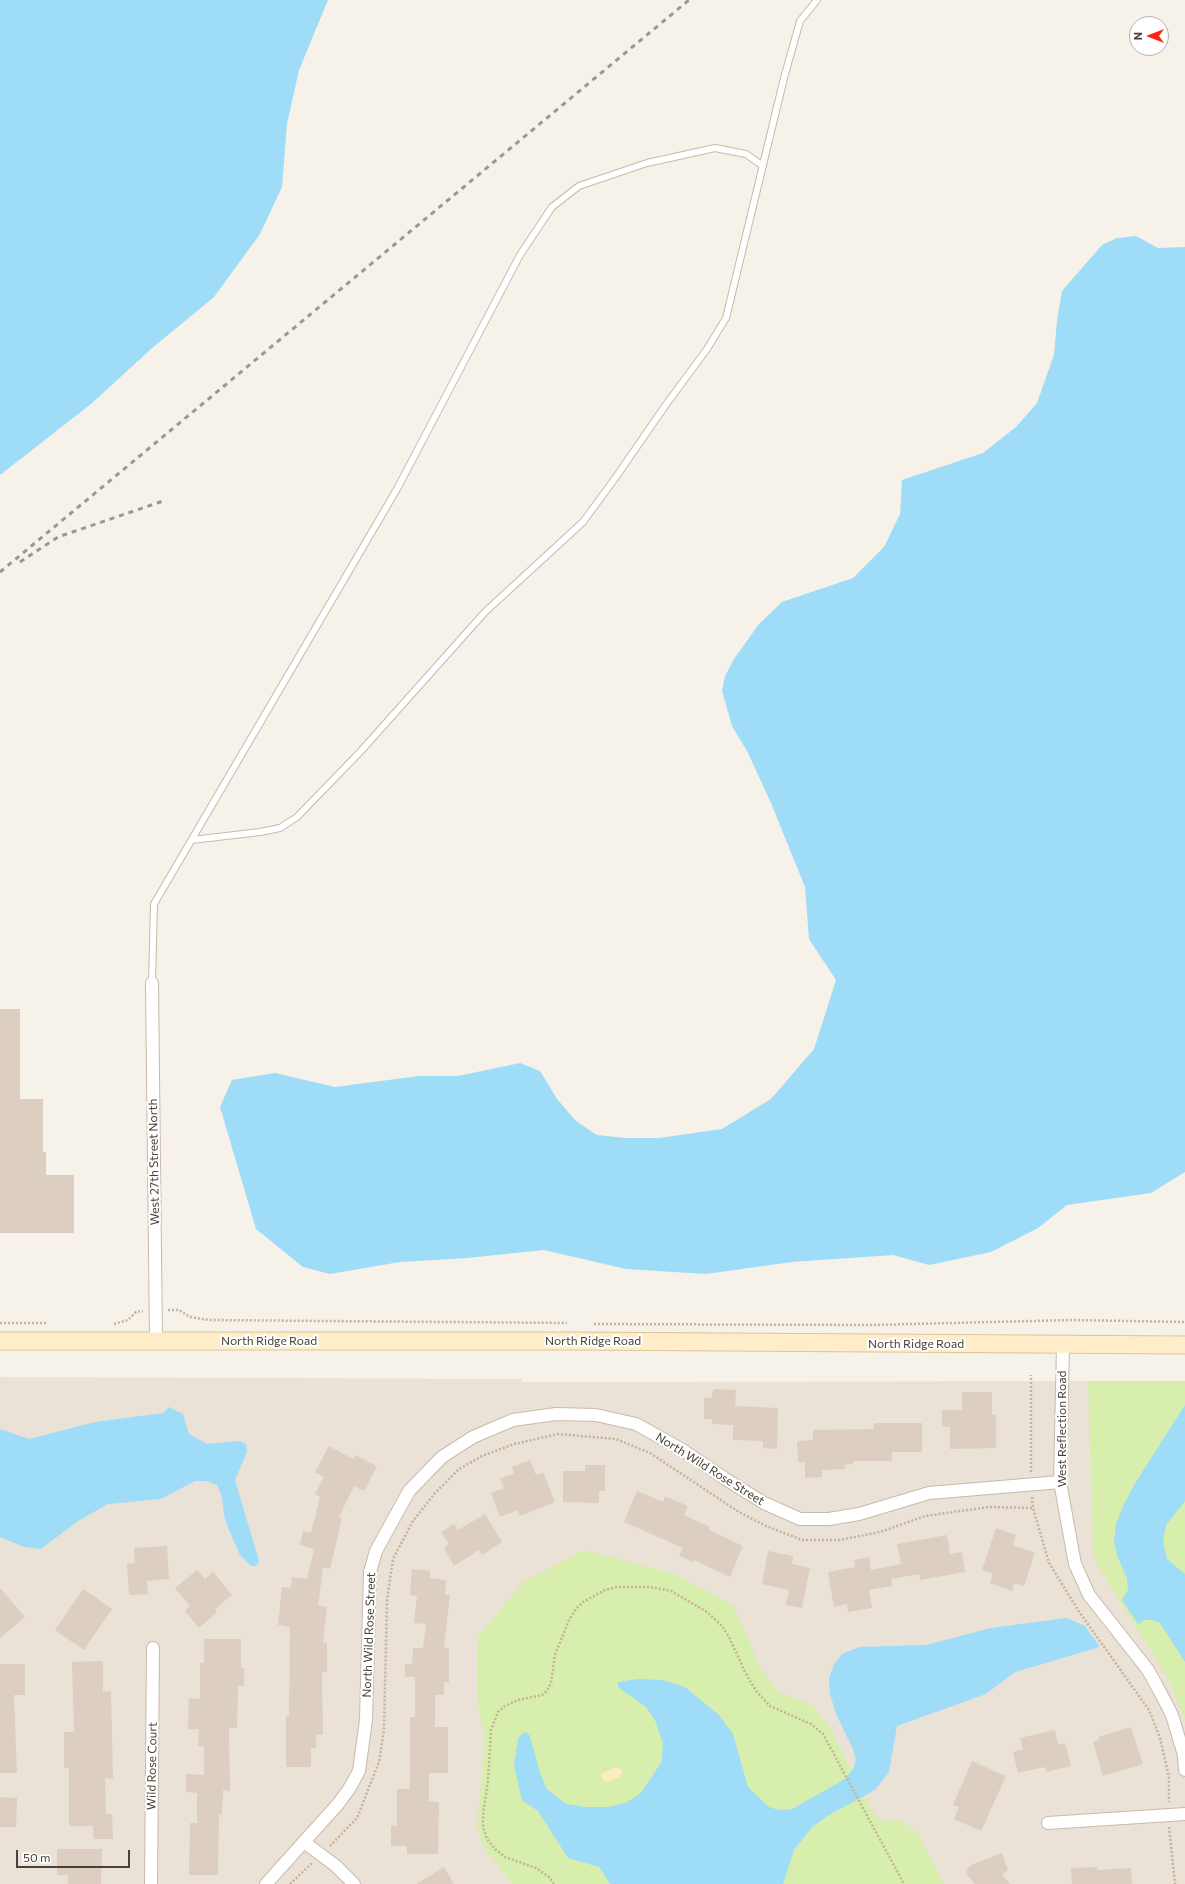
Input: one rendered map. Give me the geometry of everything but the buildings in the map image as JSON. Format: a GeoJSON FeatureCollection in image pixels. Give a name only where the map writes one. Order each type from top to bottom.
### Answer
{"type":"FeatureCollection","features":[{"type":"Feature","properties":{"kind":"main road","name":"North Ridge Road"},"geometry":{"type":"LineString","coordinates":[[0,1341],[580,1341],[1185,1345]]}},
{"type":"Feature","properties":{"kind":"street","name":"West 27th Street North"},"geometry":{"type":"LineString","coordinates":[[152,983],[156,1341]]}},
{"type":"Feature","properties":{"kind":"street","name":"West Reflection Road"},"geometry":{"type":"LineString","coordinates":[[1063,1345],[1060,1482],[1075,1564],[1089,1595],[1148,1670],[1159,1690],[1172,1715],[1184,1756],[1185,1770]]}},
{"type":"Feature","properties":{"kind":"street","name":"North Wild Rose Street"},"geometry":{"type":"LineString","coordinates":[[266,1884],[338,1804],[350,1789],[359,1771],[366,1720],[370,1572],[376,1551],[409,1491],[442,1457],[474,1437],[513,1420],[556,1414],[596,1415],[636,1424],[682,1449],[764,1503],[800,1519],[829,1519],[859,1514],[929,1493],[1060,1482]]}},
{"type":"Feature","properties":{"kind":"street","name":"Wild Rose Court"},"geometry":{"type":"LineString","coordinates":[[151,1884],[153,1648]]}},
{"type":"Feature","properties":{"kind":"street"},"geometry":{"type":"LineString","coordinates":[[1048,1823],[1185,1814]]}},
{"type":"Feature","properties":{"kind":"street"},"geometry":{"type":"LineString","coordinates":[[304,1842],[336,1866],[354,1884]]}},
{"type":"Feature","properties":{"kind":"lane"},"geometry":{"type":"LineString","coordinates":[[192,840],[260,832],[280,828],[296,817],[361,751],[485,612],[583,522],[707,349],[726,318],[784,78],[800,21],[817,0]]}},
{"type":"Feature","properties":{"kind":"lane"},"geometry":{"type":"LineString","coordinates":[[152,983],[154,904],[397,489],[520,255],[552,207],[579,186],[647,162],[715,148],[746,154],[763,166]]}},
{"type":"Feature","properties":{"kind":"path"},"geometry":{"type":"LineString","coordinates":[[107,1324],[114,1324],[128,1320],[136,1312],[179,1310],[190,1317],[209,1320],[569,1324]]}},
{"type":"Feature","properties":{"kind":"path"},"geometry":{"type":"LineString","coordinates":[[593,1324],[871,1325],[1072,1320],[1185,1322]]}},
{"type":"Feature","properties":{"kind":"path"},"geometry":{"type":"LineString","coordinates":[[0,1323],[53,1324]]}},
{"type":"Feature","properties":{"kind":"path"},"geometry":{"type":"LineString","coordinates":[[1031,1375],[1031,1485],[1033,1508],[1049,1563],[1080,1613],[1149,1710],[1160,1738],[1169,1777],[1169,1815],[1174,1884]]}},
{"type":"Feature","properties":{"kind":"path"},"geometry":{"type":"LineString","coordinates":[[290,1884],[357,1818],[380,1762],[384,1729],[387,1600],[393,1560],[413,1521],[435,1493],[459,1469],[482,1456],[514,1444],[558,1434],[616,1439],[650,1453],[739,1512],[766,1526],[802,1540],[838,1540],[880,1532],[925,1516],[989,1507],[1033,1508]]}},
{"type":"Feature","properties":{"kind":"path"},"geometry":{"type":"LineString","coordinates":[[554,1884],[549,1877],[536,1868],[505,1857],[495,1849],[487,1839],[483,1827],[483,1815],[488,1780],[491,1730],[498,1712],[505,1706],[518,1700],[542,1695],[547,1691],[551,1683],[555,1655],[569,1620],[583,1602],[605,1590],[617,1587],[650,1587],[671,1591],[707,1612],[722,1626],[756,1691],[770,1706],[817,1728],[823,1734],[860,1806],[904,1884]]}},
{"type":"Feature","properties":{"kind":"shaded area"},"geometry":{"type":"Polygon","coordinates":[[[0,1377],[522,1379],[522,1382],[1185,1381],[1185,1884],[0,1884],[0,1377]]]}},
{"type":"Feature","properties":{"kind":"green space"},"geometry":{"type":"Polygon","coordinates":[[[1088,1381],[1185,1381],[1185,1720],[1168,1678],[1093,1558],[1088,1381]]]}},
{"type":"Feature","properties":{"kind":"green space"},"geometry":{"type":"Polygon","coordinates":[[[584,1550],[674,1574],[733,1605],[761,1669],[779,1692],[811,1705],[828,1723],[867,1802],[880,1821],[900,1820],[918,1833],[944,1884],[513,1884],[483,1846],[477,1826],[485,1743],[478,1704],[478,1637],[523,1582],[584,1550]]]}},
{"type":"Feature","properties":{"kind":"sand"},"geometry":{"type":"Polygon","coordinates":[[[616,1767],[623,1771],[619,1777],[607,1782],[602,1779],[601,1774],[616,1767]]]}},
{"type":"Feature","properties":{"kind":"water"},"geometry":{"type":"Polygon","coordinates":[[[0,0],[328,0],[299,70],[287,124],[282,187],[260,234],[214,297],[151,349],[91,404],[0,475],[0,0]]]}},
{"type":"Feature","properties":{"kind":"water"},"geometry":{"type":"Polygon","coordinates":[[[1136,236],[1158,248],[1185,247],[1185,1172],[1151,1193],[1067,1205],[1038,1228],[991,1252],[929,1265],[893,1255],[792,1262],[706,1274],[626,1269],[544,1250],[467,1258],[400,1262],[330,1274],[303,1267],[256,1229],[220,1107],[232,1080],[275,1073],[335,1087],[419,1076],[458,1076],[520,1063],[540,1071],[557,1099],[576,1121],[597,1135],[626,1138],[659,1138],[722,1129],[771,1099],[814,1049],[836,980],[809,939],[805,887],[771,803],[748,753],[732,726],[722,691],[725,676],[734,659],[759,624],[782,602],[853,578],[884,547],[900,514],[902,480],[983,453],[1016,427],[1037,403],[1054,355],[1057,320],[1062,291],[1102,245],[1117,238],[1136,236]]]}},
{"type":"Feature","properties":{"kind":"water"},"geometry":{"type":"Polygon","coordinates":[[[1185,1405],[1185,1501],[1166,1525],[1163,1542],[1167,1559],[1185,1574],[1185,1662],[1160,1623],[1152,1620],[1144,1620],[1138,1624],[1122,1600],[1128,1590],[1127,1578],[1118,1558],[1114,1542],[1116,1524],[1123,1506],[1134,1485],[1185,1405]]]}},
{"type":"Feature","properties":{"kind":"water"},"geometry":{"type":"Polygon","coordinates":[[[169,1407],[183,1414],[189,1434],[207,1444],[240,1441],[246,1444],[247,1452],[235,1480],[259,1561],[256,1566],[251,1566],[240,1555],[227,1525],[222,1497],[217,1485],[206,1481],[195,1481],[161,1499],[108,1504],[78,1521],[41,1549],[24,1547],[0,1537],[0,1429],[29,1439],[95,1422],[163,1413],[169,1407]]]}},
{"type":"Feature","properties":{"kind":"water"},"geometry":{"type":"Polygon","coordinates":[[[1066,1618],[1085,1626],[1100,1647],[1015,1672],[986,1694],[897,1726],[889,1772],[875,1790],[829,1815],[812,1827],[794,1850],[783,1884],[610,1884],[599,1867],[568,1858],[538,1811],[522,1800],[514,1765],[518,1739],[526,1732],[530,1736],[540,1773],[547,1789],[566,1804],[585,1807],[608,1807],[625,1803],[640,1794],[661,1763],[663,1744],[655,1720],[646,1707],[618,1687],[618,1682],[638,1679],[663,1680],[685,1687],[719,1715],[733,1734],[748,1787],[769,1807],[779,1810],[792,1809],[845,1779],[853,1769],[856,1760],[853,1749],[836,1714],[830,1694],[829,1678],[834,1664],[842,1654],[859,1647],[926,1645],[991,1628],[1066,1618]]]}},
{"type":"Feature","properties":{"kind":"railway"},"geometry":{"type":"LineString","coordinates":[[0,572],[689,0]]}},
{"type":"Feature","properties":{"kind":"railway"},"geometry":{"type":"LineString","coordinates":[[20,562],[58,537],[163,501]]}}]}
